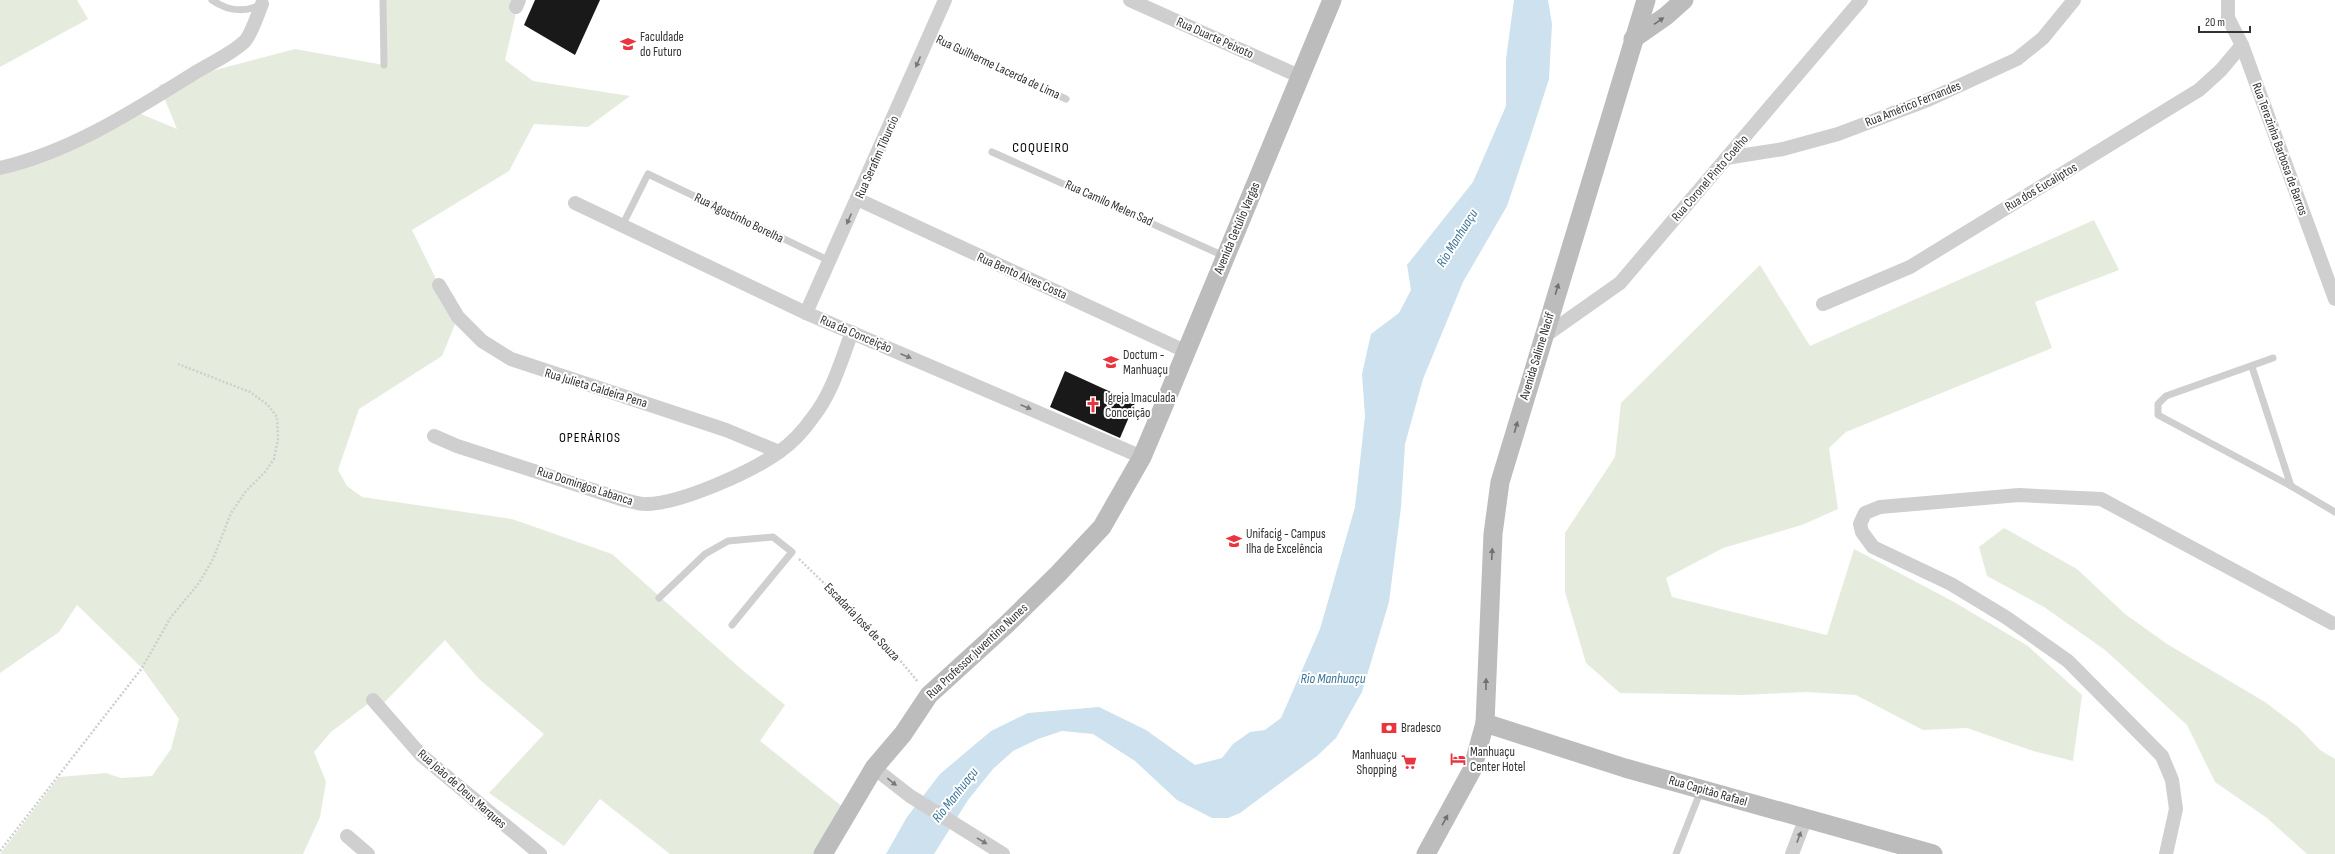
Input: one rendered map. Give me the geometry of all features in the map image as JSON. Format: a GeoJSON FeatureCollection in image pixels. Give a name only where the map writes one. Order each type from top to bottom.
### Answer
{"type":"FeatureCollection","features":[{"type":"Feature","properties":{"kind":"street","name":"Rua Serafim Tiburcio"},"geometry":{"type":"LineString","coordinates":[[806,313],[858,199],[945,0]]}},
{"type":"Feature","properties":{"kind":"street","name":"Rua Duarte Peixoto"},"geometry":{"type":"LineString","coordinates":[[1130,0],[1299,76]]}},
{"type":"Feature","properties":{"kind":"street","name":"Avenida Getúlio Vargas"},"geometry":{"type":"LineString","coordinates":[[1142,457],[1187,352],[1299,76],[1332,0]]}},
{"type":"Feature","properties":{"kind":"street","name":"Avenida Salime Nacif"},"geometry":{"type":"LineString","coordinates":[[1426,854],[1472,770],[1485,723],[1492,542],[1500,482],[1542,338],[1646,0]]}},
{"type":"Feature","properties":{"kind":"street"},"geometry":{"type":"LineString","coordinates":[[1633,39],[1666,16],[1684,0]]}},
{"type":"Feature","properties":{"kind":"street","name":"Rua Coronel Pinto Coelho"},"geometry":{"type":"LineString","coordinates":[[1542,338],[1620,283],[1726,158],[1795,80],[1861,0]]}},
{"type":"Feature","properties":{"kind":"street","name":"Rua Américo Fernandes"},"geometry":{"type":"LineString","coordinates":[[1726,158],[1783,148],[1838,134],[1935,97],[2017,59],[2043,38],[2074,0]]}},
{"type":"Feature","properties":{"kind":"street","name":"Rua Terezinha Barbosa de Barros"},"geometry":{"type":"LineString","coordinates":[[2228,0],[2228,18],[2242,45],[2335,299]]}},
{"type":"Feature","properties":{"kind":"street"},"geometry":{"type":"LineString","coordinates":[[0,168],[26,162],[62,148],[134,111],[239,46],[245,42],[264,1]]}},
{"type":"Feature","properties":{"kind":"street","name":"Rua dos Eucaliptos"},"geometry":{"type":"LineString","coordinates":[[1823,304],[1910,267],[2199,90],[2221,70],[2242,45]]}},
{"type":"Feature","properties":{"kind":"street","name":"Rua Bento Alves Costa"},"geometry":{"type":"LineString","coordinates":[[858,199],[1187,352]]}},
{"type":"Feature","properties":{"kind":"street","name":"Rua da Conceição"},"geometry":{"type":"LineString","coordinates":[[575,203],[806,313],[1142,457]]}},
{"type":"Feature","properties":{"kind":"street","name":"Rua Julieta Caldeira Pena"},"geometry":{"type":"LineString","coordinates":[[439,285],[458,317],[482,342],[511,359],[726,430],[779,452]]}},
{"type":"Feature","properties":{"kind":"street","name":"Rua Domingos Labanca"},"geometry":{"type":"LineString","coordinates":[[434,436],[457,446],[591,489],[647,504],[695,493],[748,470],[779,452],[799,434],[822,404],[836,375],[852,332]]}},
{"type":"Feature","properties":{"kind":"street","name":"Rua Professor Juventino Nunes"},"geometry":{"type":"LineString","coordinates":[[823,854],[874,768],[903,734],[929,694],[1007,624],[1058,574],[1102,527],[1142,457]]}},
{"type":"Feature","properties":{"kind":"street"},"geometry":{"type":"LineString","coordinates":[[2166,854],[2176,809],[2172,780],[2162,756],[2068,661],[2007,618],[1951,584],[1873,547],[1862,532],[1860,524],[1865,513],[1880,507],[2019,495],[2101,499],[2332,624]]}},
{"type":"Feature","properties":{"kind":"street","name":"Rua João de Deus Marques"},"geometry":{"type":"LineString","coordinates":[[373,700],[421,756],[540,854]]}},
{"type":"Feature","properties":{"kind":"street","name":"Rua Capitão Rafael"},"geometry":{"type":"LineString","coordinates":[[1485,723],[1625,768],[1702,788],[1805,820],[1926,853]]}},
{"type":"Feature","properties":{"kind":"street"},"geometry":{"type":"LineString","coordinates":[[874,768],[910,796],[1003,854]]}},
{"type":"Feature","properties":{"kind":"street"},"geometry":{"type":"LineString","coordinates":[[1792,854],[1805,820]]}},
{"type":"Feature","properties":{"kind":"street"},"geometry":{"type":"LineString","coordinates":[[347,836],[368,854]]}},
{"type":"Feature","properties":{"kind":"lane"},"geometry":{"type":"LineString","coordinates":[[212,0],[223,8],[248,11],[264,1]]}},
{"type":"Feature","properties":{"kind":"lane"},"geometry":{"type":"LineString","coordinates":[[383,0],[384,65]]}},
{"type":"Feature","properties":{"kind":"lane","name":"Rua Guilherme Lacerda de Lima"},"geometry":{"type":"LineString","coordinates":[[930,34],[1066,99]]}},
{"type":"Feature","properties":{"kind":"lane","name":"Rua Camilo Melen Sad"},"geometry":{"type":"LineString","coordinates":[[992,152],[1225,256]]}},
{"type":"Feature","properties":{"kind":"lane","name":"Rua Agostinho Borelha"},"geometry":{"type":"LineString","coordinates":[[622,226],[648,174],[830,261]]}},
{"type":"Feature","properties":{"kind":"lane"},"geometry":{"type":"LineString","coordinates":[[2273,358],[2252,367],[2166,396],[2158,404],[2158,415],[2291,486],[2335,512]]}},
{"type":"Feature","properties":{"kind":"lane"},"geometry":{"type":"LineString","coordinates":[[2252,367],[2291,486]]}},
{"type":"Feature","properties":{"kind":"lane"},"geometry":{"type":"LineString","coordinates":[[660,598],[705,554],[728,541],[773,537],[792,552],[732,625]]}},
{"type":"Feature","properties":{"kind":"lane"},"geometry":{"type":"LineString","coordinates":[[1676,854],[1702,788]]}},
{"type":"Feature","properties":{"kind":"path"},"geometry":{"type":"LineString","coordinates":[[0,851],[142,668],[171,617],[198,583],[213,559],[231,513],[246,491],[265,472],[274,459],[278,439],[277,417],[268,405],[250,392],[178,364]]}},
{"type":"Feature","properties":{"kind":"path","name":"Escadaria José de Souza"},"geometry":{"type":"LineString","coordinates":[[792,552],[885,642],[929,694]]}},
{"type":"Feature","properties":{"kind":"shaded area"},"geometry":{"type":"Polygon","coordinates":[[[0,0],[77,0],[88,19],[0,67],[0,0]]]}},
{"type":"Feature","properties":{"kind":"shaded area"},"geometry":{"type":"Polygon","coordinates":[[[383,0],[519,0],[505,60],[533,81],[630,96],[588,127],[534,124],[509,171],[412,230],[439,285],[458,317],[442,356],[359,409],[338,470],[347,486],[362,497],[512,519],[612,554],[741,669],[785,705],[760,741],[848,811],[823,854],[670,854],[600,799],[564,846],[489,793],[544,734],[479,679],[445,640],[380,707],[373,700],[331,732],[314,752],[326,782],[320,817],[303,854],[0,854],[59,777],[106,773],[121,778],[152,776],[171,749],[179,719],[142,668],[77,605],[59,632],[0,673],[0,168],[134,111],[177,129],[159,85],[295,49],[384,65],[383,0]]]}},
{"type":"Feature","properties":{"kind":"shaded area"},"geometry":{"type":"Polygon","coordinates":[[[2094,220],[2119,270],[2035,302],[2052,348],[1846,432],[1829,448],[1838,509],[1802,525],[1723,548],[1666,578],[1672,597],[1827,635],[1854,549],[1954,602],[2028,646],[2082,695],[2073,761],[2033,751],[1967,728],[1923,730],[1856,695],[1807,692],[1742,695],[1620,693],[1586,663],[1565,592],[1565,533],[1615,457],[1621,403],[1760,265],[1810,346],[2094,220]]]}},
{"type":"Feature","properties":{"kind":"shaded area"},"geometry":{"type":"Polygon","coordinates":[[[2004,528],[2077,569],[2125,614],[2167,644],[2265,702],[2298,727],[2320,750],[2335,759],[2335,854],[2307,854],[2267,818],[2215,782],[2187,725],[2105,650],[2044,607],[1987,576],[1979,547],[2004,528]]]}},
{"type":"Feature","properties":{"kind":"water","name":"Rio Manhuaçu"},"geometry":{"type":"Polygon","coordinates":[[[1514,0],[1548,0],[1552,24],[1549,79],[1507,206],[1463,282],[1423,379],[1405,444],[1401,507],[1389,602],[1362,692],[1336,738],[1317,756],[1240,813],[1228,818],[1212,818],[1177,800],[1135,761],[1093,734],[1062,731],[1038,739],[1013,751],[993,769],[968,800],[934,854],[886,854],[907,817],[940,774],[991,731],[1028,713],[1099,707],[1146,730],[1195,765],[1222,758],[1233,744],[1250,732],[1265,730],[1281,718],[1320,629],[1355,507],[1365,416],[1362,374],[1371,334],[1399,313],[1411,290],[1407,265],[1473,182],[1506,106],[1506,59],[1514,0]]]}},
{"type":"Feature","properties":{"kind":"building"},"geometry":{"type":"Polygon","coordinates":[[[535,0],[600,0],[575,55],[524,25],[535,0]]]}},
{"type":"Feature","properties":{"kind":"building","name":"Igreja Imaculada Conceição"},"geometry":{"type":"Polygon","coordinates":[[[1065,371],[1135,403],[1120,438],[1050,407],[1065,371]]]}},
{"type":"Feature","properties":{"kind":"place","name":"Faculdade do Futuro"},"geometry":{"type":"Point","coordinates":[628,44]}},
{"type":"Feature","properties":{"kind":"place","name":"Doctum - Manhuaçu"},"geometry":{"type":"Point","coordinates":[1111,362]}},
{"type":"Feature","properties":{"kind":"place","name":"Igreja Imaculada Conceição"},"geometry":{"type":"Point","coordinates":[1093,405]}},
{"type":"Feature","properties":{"kind":"place","name":"Unifacig - Campus Ilha de Excelência"},"geometry":{"type":"Point","coordinates":[1234,541]}},
{"type":"Feature","properties":{"kind":"place","name":"Bradesco"},"geometry":{"type":"Point","coordinates":[1389,728]}},
{"type":"Feature","properties":{"kind":"place","name":"Manhuaçu Center Hotel"},"geometry":{"type":"Point","coordinates":[1458,759]}},
{"type":"Feature","properties":{"kind":"place","name":"Manhuaçu Shopping"},"geometry":{"type":"Point","coordinates":[1409,762]}},
{"type":"Feature","properties":{"kind":"district","name":"COQUEIRO"},"geometry":{"type":"Point","coordinates":[1041,147]}},
{"type":"Feature","properties":{"kind":"district","name":"OPERÁRIOS"},"geometry":{"type":"Point","coordinates":[590,437]}}]}
